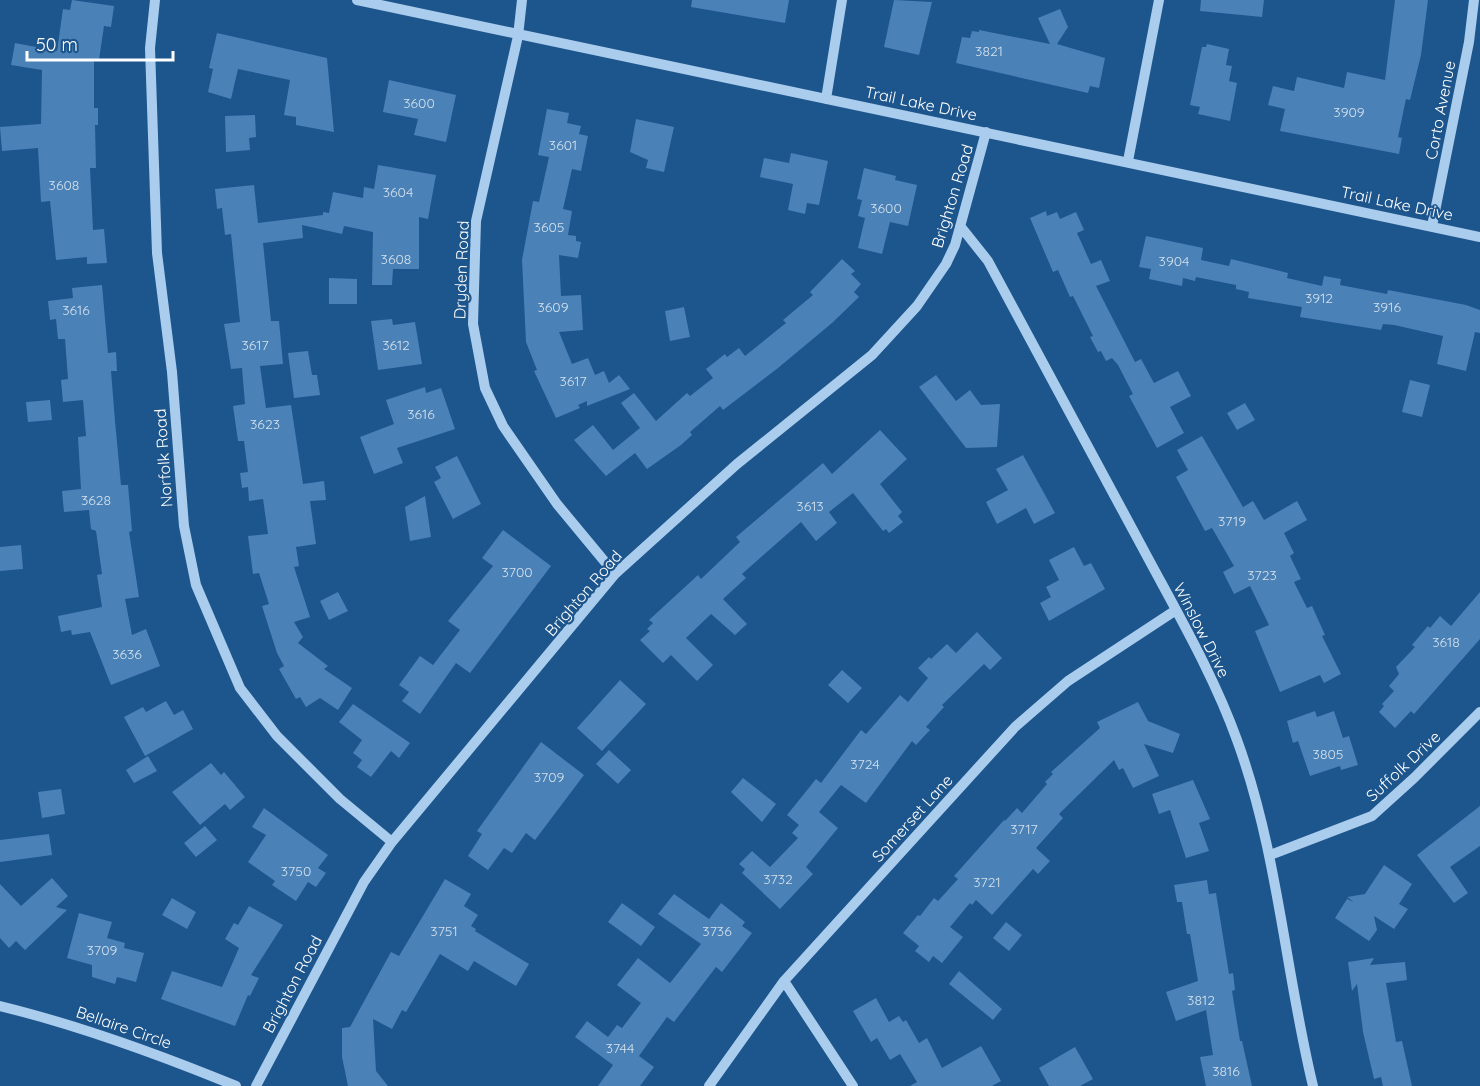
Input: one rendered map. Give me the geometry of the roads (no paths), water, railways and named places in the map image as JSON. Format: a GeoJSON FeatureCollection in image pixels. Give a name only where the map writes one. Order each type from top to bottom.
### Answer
{"type":"FeatureCollection","features":[{"type":"Feature","properties":{"kind":"street","name":"Norfolk Road"},"geometry":{"type":"LineString","coordinates":[[155,0],[150,48],[157,253],[172,372],[184,526],[196,585],[217,640],[240,688],[271,728],[340,799],[392,842]]}},
{"type":"Feature","properties":{"kind":"street","name":"Trail Lake Drive"},"geometry":{"type":"LineString","coordinates":[[357,0],[518,36],[1128,161],[1480,237]]}},
{"type":"Feature","properties":{"kind":"street","name":"Dryden Road"},"geometry":{"type":"LineString","coordinates":[[522,0],[518,36],[476,221],[473,324],[485,388],[503,426],[557,504],[615,574]]}},
{"type":"Feature","properties":{"kind":"street"},"geometry":{"type":"LineString","coordinates":[[826,99],[843,0]]}},
{"type":"Feature","properties":{"kind":"street"},"geometry":{"type":"LineString","coordinates":[[1128,161],[1159,0]]}},
{"type":"Feature","properties":{"kind":"street","name":"Corto Avenue"},"geometry":{"type":"LineString","coordinates":[[1431,226],[1469,42],[1474,0]]}},
{"type":"Feature","properties":{"kind":"street","name":"Brighton Road"},"geometry":{"type":"LineString","coordinates":[[256,1086],[331,941],[364,882],[392,842],[615,574],[738,464],[872,355],[916,306],[946,264],[961,227],[986,132]]}},
{"type":"Feature","properties":{"kind":"street","name":"Winslow Drive"},"geometry":{"type":"LineString","coordinates":[[961,227],[988,261],[1176,610],[1215,688],[1237,739],[1256,797],[1270,855],[1288,976],[1313,1086]]}},
{"type":"Feature","properties":{"kind":"street","name":"Somerset Lane"},"geometry":{"type":"LineString","coordinates":[[709,1086],[784,981],[1015,727],[1068,681],[1176,610]]}},
{"type":"Feature","properties":{"kind":"street","name":"Suffolk Drive"},"geometry":{"type":"LineString","coordinates":[[1270,855],[1372,816],[1480,712]]}},
{"type":"Feature","properties":{"kind":"street"},"geometry":{"type":"LineString","coordinates":[[784,981],[853,1086]]}},
{"type":"Feature","properties":{"kind":"street","name":"Bellaire Circle"},"geometry":{"type":"LineString","coordinates":[[0,1006],[86,1028],[147,1049],[236,1086]]}}]}
